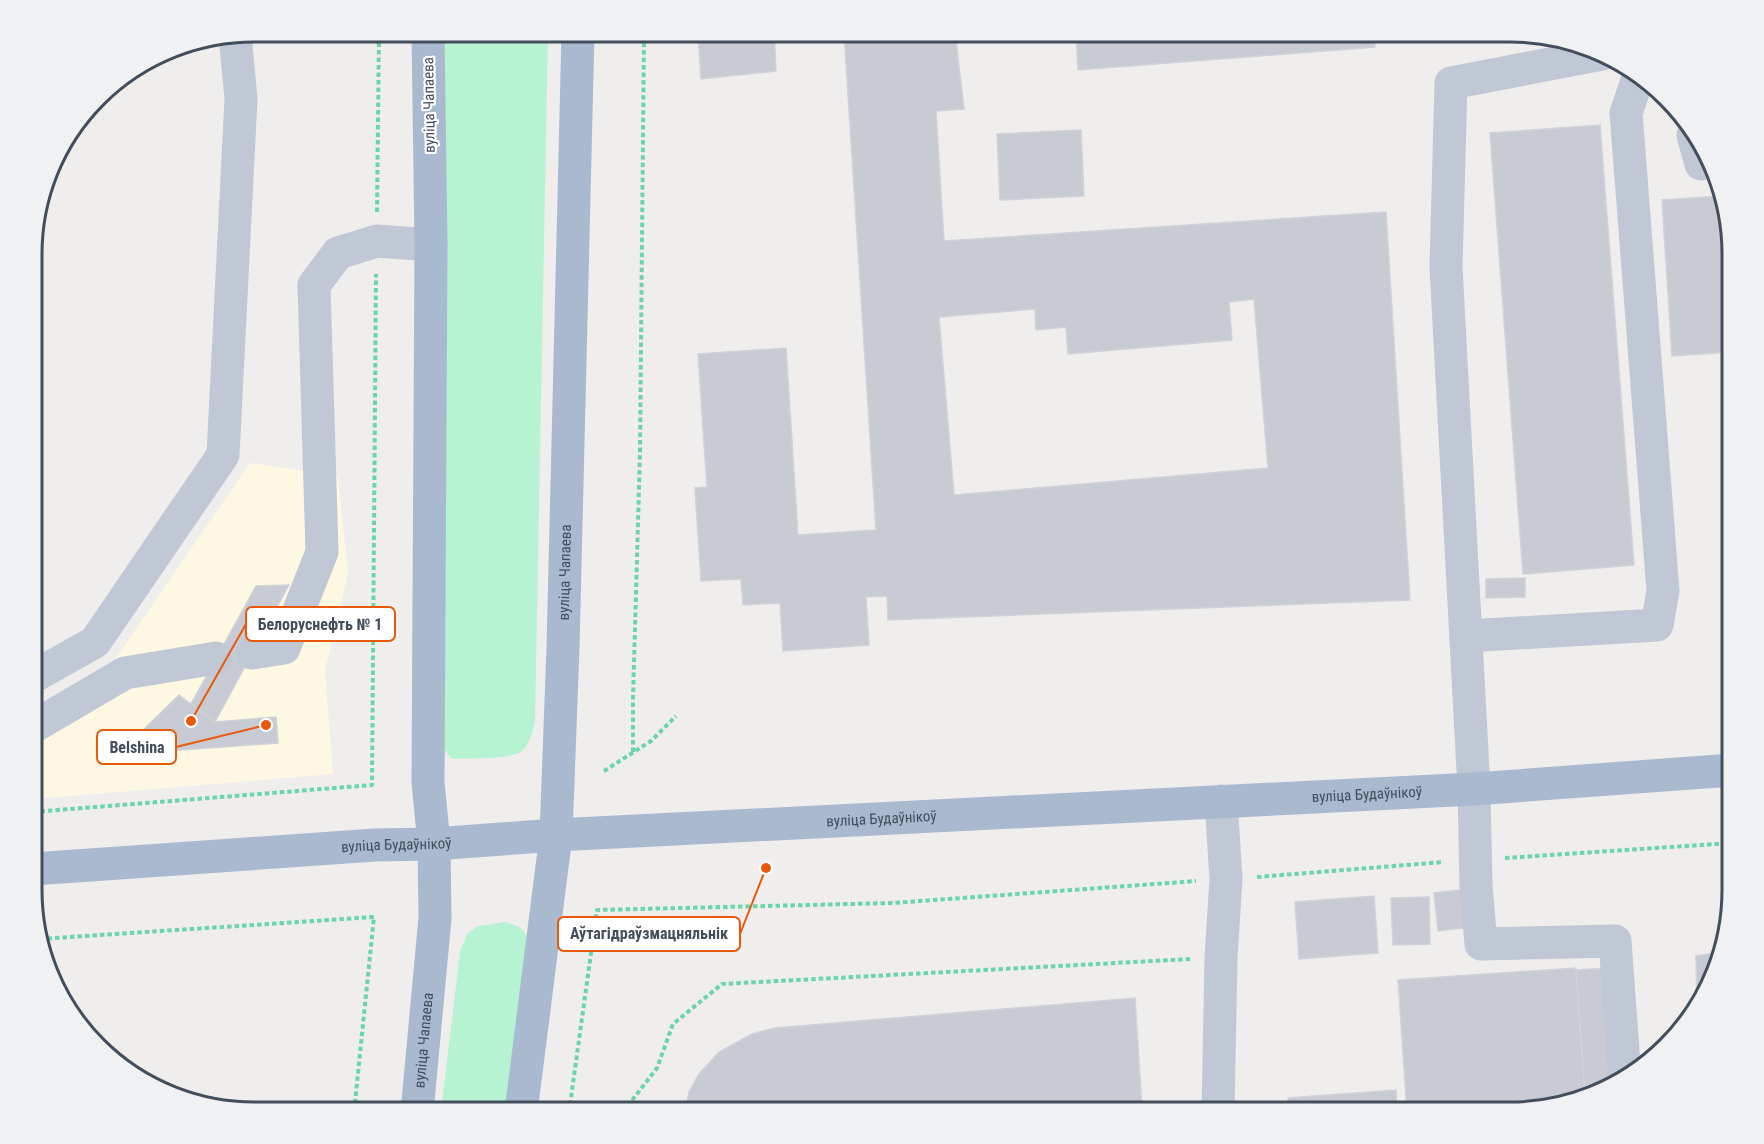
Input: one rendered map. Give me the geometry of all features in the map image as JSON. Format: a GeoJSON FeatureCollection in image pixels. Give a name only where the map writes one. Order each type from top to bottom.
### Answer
{"type":"FeatureCollection","features":[{"type":"Feature","properties":{"kind":"main road","name":"вуліца Чапаева"},"geometry":{"type":"LineString","coordinates":[[418,1102],[435,918],[435,844],[428,782],[431,245],[428,42]]}},
{"type":"Feature","properties":{"kind":"main road","name":"вуліца Чапаева"},"geometry":{"type":"LineString","coordinates":[[522,1102],[556,835],[563,648],[578,42]]}},
{"type":"Feature","properties":{"kind":"main road","name":"вуліца Будаўнікоў"},"geometry":{"type":"LineString","coordinates":[[42,868],[375,845],[435,844],[556,835],[1474,789],[1722,771]]}},
{"type":"Feature","properties":{"kind":"lane"},"geometry":{"type":"LineString","coordinates":[[42,672],[95,642],[223,455],[241,99],[236,43]]}},
{"type":"Feature","properties":{"kind":"lane"},"geometry":{"type":"LineString","coordinates":[[1588,57],[1451,83],[1446,267],[1481,944],[1615,941],[1624,1069]]}},
{"type":"Feature","properties":{"kind":"lane"},"geometry":{"type":"LineString","coordinates":[[1466,636],[1656,624],[1663,591],[1626,113],[1636,84]]}},
{"type":"Feature","properties":{"kind":"lane"},"geometry":{"type":"LineString","coordinates":[[252,653],[284,648],[322,552],[314,285],[338,253],[377,241],[431,245]]}},
{"type":"Feature","properties":{"kind":"lane"},"geometry":{"type":"LineString","coordinates":[[42,722],[125,673],[216,658]]}},
{"type":"Feature","properties":{"kind":"lane"},"geometry":{"type":"LineString","coordinates":[[1218,1102],[1221,958],[1226,879],[1221,801]]}},
{"type":"Feature","properties":{"kind":"path"},"geometry":{"type":"LineString","coordinates":[[42,811],[372,785],[379,42]]}},
{"type":"Feature","properties":{"kind":"path"},"geometry":{"type":"LineString","coordinates":[[633,752],[640,452],[644,42]]}},
{"type":"Feature","properties":{"kind":"path"},"geometry":{"type":"LineString","coordinates":[[604,771],[651,741],[676,716]]}},
{"type":"Feature","properties":{"kind":"path"},"geometry":{"type":"LineString","coordinates":[[570,1102],[597,910],[893,903],[1722,844]]}},
{"type":"Feature","properties":{"kind":"path"},"geometry":{"type":"LineString","coordinates":[[48,938],[374,916],[355,1102]]}},
{"type":"Feature","properties":{"kind":"path"},"geometry":{"type":"LineString","coordinates":[[631,1102],[657,1068],[673,1024],[722,984],[1221,958]]}},
{"type":"Feature","properties":{"kind":"shaded area"},"geometry":{"type":"Polygon","coordinates":[[[250,463],[338,476],[348,573],[325,670],[333,774],[42,798],[42,703],[109,668],[250,463]]]}},
{"type":"Feature","properties":{"kind":"green space"},"geometry":{"type":"Polygon","coordinates":[[[439,42],[548,42],[535,721],[525,748],[516,754],[488,758],[452,759],[443,748],[439,42]]]}},
{"type":"Feature","properties":{"kind":"green space"},"geometry":{"type":"Polygon","coordinates":[[[504,922],[517,926],[524,931],[531,952],[512,1102],[442,1102],[460,952],[467,934],[478,926],[504,922]]]}},
{"type":"Feature","properties":{"kind":"building"},"geometry":{"type":"Polygon","coordinates":[[[699,42],[775,42],[776,71],[701,79],[699,42]]]}},
{"type":"Feature","properties":{"kind":"building"},"geometry":{"type":"Polygon","coordinates":[[[845,42],[956,42],[964,109],[936,111],[944,241],[1386,212],[1410,600],[888,620],[887,596],[866,597],[869,645],[783,651],[780,603],[743,605],[741,579],[701,581],[695,488],[707,487],[698,354],[786,348],[798,535],[876,530],[845,42]],[[1254,299],[1229,302],[1232,340],[1068,354],[1066,327],[1036,330],[1035,309],[939,317],[954,495],[1268,468],[1254,299]]]}},
{"type":"Feature","properties":{"kind":"building"},"geometry":{"type":"Polygon","coordinates":[[[1077,42],[1375,42],[1375,47],[1078,70],[1077,42]]]}},
{"type":"Feature","properties":{"kind":"building"},"geometry":{"type":"Polygon","coordinates":[[[1600,125],[1634,565],[1523,574],[1490,133],[1600,125]]]}},
{"type":"Feature","properties":{"kind":"building"},"geometry":{"type":"Polygon","coordinates":[[[1081,130],[1084,196],[1000,200],[997,134],[1081,130]]]}},
{"type":"Feature","properties":{"kind":"building"},"geometry":{"type":"Polygon","coordinates":[[[1714,196],[1722,240],[1722,353],[1672,356],[1662,200],[1714,196]]]}},
{"type":"Feature","properties":{"kind":"building"},"geometry":{"type":"Polygon","coordinates":[[[1525,578],[1525,597],[1486,598],[1486,579],[1525,578]]]}},
{"type":"Feature","properties":{"kind":"building"},"geometry":{"type":"Polygon","coordinates":[[[289,585],[215,722],[191,704],[256,586],[289,585]]]}},
{"type":"Feature","properties":{"kind":"building"},"geometry":{"type":"Polygon","coordinates":[[[179,695],[215,722],[276,717],[278,743],[140,753],[136,737],[179,695]]]}},
{"type":"Feature","properties":{"kind":"building"},"geometry":{"type":"Polygon","coordinates":[[[1467,889],[1471,927],[1438,931],[1434,893],[1467,889]]]}},
{"type":"Feature","properties":{"kind":"building"},"geometry":{"type":"Polygon","coordinates":[[[1374,896],[1378,953],[1299,959],[1295,902],[1374,896]]]}},
{"type":"Feature","properties":{"kind":"building"},"geometry":{"type":"Polygon","coordinates":[[[1429,897],[1430,944],[1393,945],[1391,898],[1429,897]]]}},
{"type":"Feature","properties":{"kind":"building"},"geometry":{"type":"Polygon","coordinates":[[[1712,954],[1697,991],[1696,956],[1712,954]]]}},
{"type":"Feature","properties":{"kind":"building"},"geometry":{"type":"Polygon","coordinates":[[[1576,968],[1585,1088],[1565,1095],[1524,1102],[1406,1102],[1398,980],[1576,968]]]}},
{"type":"Feature","properties":{"kind":"building"},"geometry":{"type":"Polygon","coordinates":[[[1609,968],[1616,1074],[1585,1088],[1576,970],[1609,968]]]}},
{"type":"Feature","properties":{"kind":"building"},"geometry":{"type":"Polygon","coordinates":[[[1135,998],[1142,1102],[687,1102],[689,1092],[699,1074],[719,1052],[752,1034],[775,1028],[1135,998]]]}},
{"type":"Feature","properties":{"kind":"building"},"geometry":{"type":"Polygon","coordinates":[[[1396,1090],[1397,1102],[1288,1102],[1288,1098],[1396,1090]]]}},
{"type":"Feature","properties":{"kind":"place","name":"Белоруснефть № 1"},"geometry":{"type":"Point","coordinates":[191,721]}},
{"type":"Feature","properties":{"kind":"place","name":"Belshina"},"geometry":{"type":"Point","coordinates":[266,725]}},
{"type":"Feature","properties":{"kind":"place","name":"Аўтагідраўзмацняльнік"},"geometry":{"type":"Point","coordinates":[766,868]}}]}
